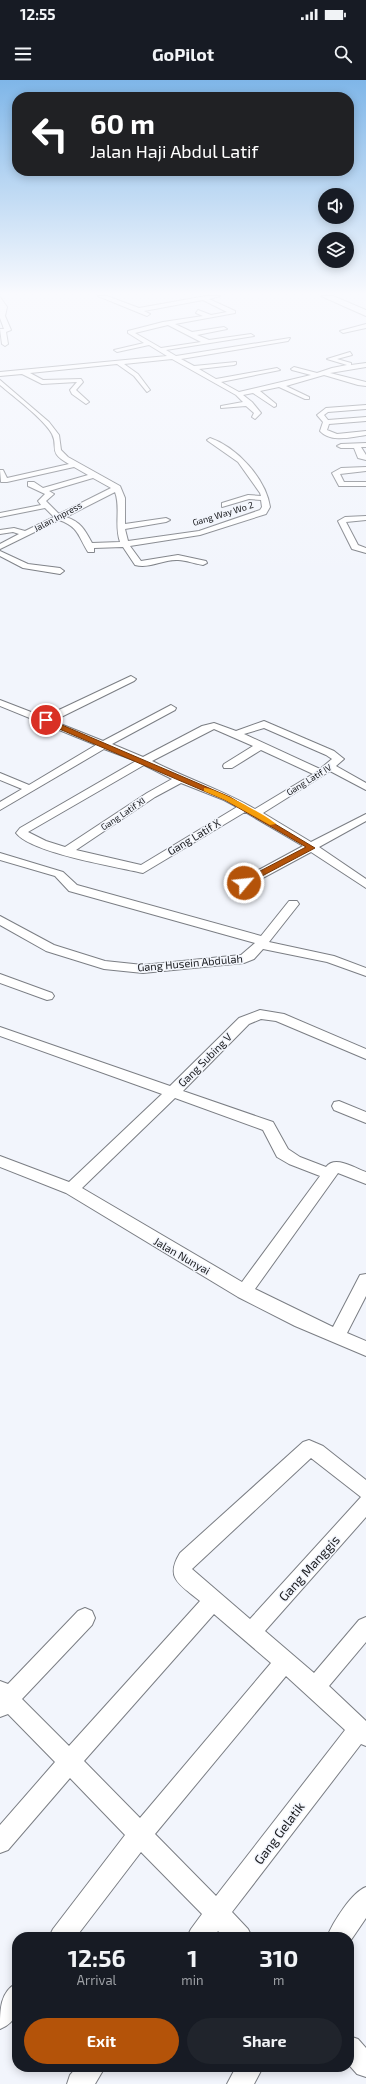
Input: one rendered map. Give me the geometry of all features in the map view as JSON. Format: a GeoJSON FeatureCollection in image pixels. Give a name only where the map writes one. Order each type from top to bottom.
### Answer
{"type":"FeatureCollection","features":[{"type":"Feature","properties":{"kind":"street"},"geometry":{"type":"LineString","coordinates":[[9,390],[47,423],[56,435],[57,450],[65,459],[92,476],[117,488],[120,493],[122,503],[121,527],[126,548],[140,564],[178,557],[203,563]]}},
{"type":"Feature","properties":{"kind":"street"},"geometry":{"type":"LineString","coordinates":[[73,390],[74,393],[86,402]]}},
{"type":"Feature","properties":{"kind":"street"},"geometry":{"type":"LineString","coordinates":[[230,390],[250,403],[258,412],[255,418]]}},
{"type":"Feature","properties":{"kind":"street"},"geometry":{"type":"LineString","coordinates":[[238,394],[254,390],[274,406]]}},
{"type":"Feature","properties":{"kind":"street"},"geometry":{"type":"LineString","coordinates":[[289,390],[307,398]]}},
{"type":"Feature","properties":{"kind":"street"},"geometry":{"type":"LineString","coordinates":[[223,407],[250,403]]}},
{"type":"Feature","properties":{"kind":"street"},"geometry":{"type":"LineString","coordinates":[[326,422],[320,415],[326,410],[366,407]]}},
{"type":"Feature","properties":{"kind":"street"},"geometry":{"type":"LineString","coordinates":[[326,422],[366,419]]}},
{"type":"Feature","properties":{"kind":"street"},"geometry":{"type":"LineString","coordinates":[[326,422],[323,431],[329,435],[366,433]]}},
{"type":"Feature","properties":{"kind":"street"},"geometry":{"type":"LineString","coordinates":[[210,440],[241,460],[264,493],[264,498],[248,497],[225,504]]}},
{"type":"Feature","properties":{"kind":"street"},"geometry":{"type":"LineString","coordinates":[[356,445],[361,456],[366,458]]}},
{"type":"Feature","properties":{"kind":"street"},"geometry":{"type":"LineString","coordinates":[[341,446],[366,445]]}},
{"type":"Feature","properties":{"kind":"street"},"geometry":{"type":"LineString","coordinates":[[0,472],[4,480],[7,480],[74,465]]}},
{"type":"Feature","properties":{"kind":"street"},"geometry":{"type":"LineString","coordinates":[[366,468],[341,470],[336,473],[342,484],[366,484]]}},
{"type":"Feature","properties":{"kind":"street"},"geometry":{"type":"LineString","coordinates":[[43,490],[92,476]]}},
{"type":"Feature","properties":{"kind":"street"},"geometry":{"type":"LineString","coordinates":[[0,515],[45,502],[51,494],[31,484]]}},
{"type":"Feature","properties":{"kind":"street","name":"Jalan Inpress"},"geometry":{"type":"LineString","coordinates":[[0,547],[117,488]]}},
{"type":"Feature","properties":{"kind":"street","name":"Gang Way Wo 2"},"geometry":{"type":"LineString","coordinates":[[125,544],[200,533],[241,520],[263,512],[266,507],[264,498]]}},
{"type":"Feature","properties":{"kind":"street"},"geometry":{"type":"LineString","coordinates":[[45,502],[58,517],[73,522],[80,528],[91,548],[125,544]]}},
{"type":"Feature","properties":{"kind":"street"},"geometry":{"type":"LineString","coordinates":[[19,503],[45,502]]}},
{"type":"Feature","properties":{"kind":"street"},"geometry":{"type":"LineString","coordinates":[[366,518],[345,519],[342,521],[355,547],[366,550]]}},
{"type":"Feature","properties":{"kind":"street"},"geometry":{"type":"LineString","coordinates":[[121,527],[166,520]]}},
{"type":"Feature","properties":{"kind":"street"},"geometry":{"type":"LineString","coordinates":[[0,532],[14,530],[26,534]]}},
{"type":"Feature","properties":{"kind":"street"},"geometry":{"type":"LineString","coordinates":[[0,553],[26,566],[60,571]]}},
{"type":"Feature","properties":{"kind":"street"},"geometry":{"type":"LineString","coordinates":[[46,720],[131,679]]}},
{"type":"Feature","properties":{"kind":"street"},"geometry":{"type":"LineString","coordinates":[[0,703],[46,720],[144,761],[180,779],[244,807],[364,880]]}},
{"type":"Feature","properties":{"kind":"street"},"geometry":{"type":"LineString","coordinates":[[0,807],[28,788],[171,708]]}},
{"type":"Feature","properties":{"kind":"street","name":"Gang Latif IV"},"geometry":{"type":"LineString","coordinates":[[236,734],[260,724],[273,727],[336,756],[339,759],[325,770],[255,813]]}},
{"type":"Feature","properties":{"kind":"street"},"geometry":{"type":"LineString","coordinates":[[67,851],[26,838],[22,833],[24,830],[144,761],[209,727],[218,727],[262,746],[366,786]]}},
{"type":"Feature","properties":{"kind":"street"},"geometry":{"type":"LineString","coordinates":[[228,766],[262,746]]}},
{"type":"Feature","properties":{"kind":"street"},"geometry":{"type":"LineString","coordinates":[[0,776],[28,788]]}},
{"type":"Feature","properties":{"kind":"street","name":"Gang Latif XI"},"geometry":{"type":"LineString","coordinates":[[67,851],[151,795],[180,779]]}},
{"type":"Feature","properties":{"kind":"street","name":"Gang Latif X"},"geometry":{"type":"LineString","coordinates":[[67,851],[143,868],[244,807]]}},
{"type":"Feature","properties":{"kind":"street"},"geometry":{"type":"LineString","coordinates":[[244,883],[312,848],[366,817]]}},
{"type":"Feature","properties":{"kind":"street"},"geometry":{"type":"LineString","coordinates":[[0,856],[59,874],[66,883],[73,888],[261,943],[330,959],[366,972]]}},
{"type":"Feature","properties":{"kind":"street","name":"Gang Husein Abdulah"},"geometry":{"type":"LineString","coordinates":[[0,920],[50,948],[104,965],[143,969],[244,959],[250,956],[293,904]]}},
{"type":"Feature","properties":{"kind":"street"},"geometry":{"type":"LineString","coordinates":[[0,978],[47,996]]}},
{"type":"Feature","properties":{"kind":"street","name":"Gang Subing V"},"geometry":{"type":"LineString","coordinates":[[71,1189],[173,1092],[244,1021],[260,1014],[279,1017],[366,1054]]}},
{"type":"Feature","properties":{"kind":"street"},"geometry":{"type":"LineString","coordinates":[[0,1031],[268,1126],[276,1137],[280,1150],[295,1160],[330,1174]]}},
{"type":"Feature","properties":{"kind":"street"},"geometry":{"type":"LineString","coordinates":[[339,1106],[366,1118]]}},
{"type":"Feature","properties":{"kind":"street","name":"Jalan Nunyai"},"geometry":{"type":"LineString","coordinates":[[0,1161],[71,1189],[244,1292],[336,1337],[366,1349]]}},
{"type":"Feature","properties":{"kind":"street"},"geometry":{"type":"LineString","coordinates":[[244,1292],[335,1166],[366,1178]]}},
{"type":"Feature","properties":{"kind":"street"},"geometry":{"type":"LineString","coordinates":[[336,1337],[366,1280]]}},
{"type":"Feature","properties":{"kind":"street"},"geometry":{"type":"LineString","coordinates":[[362,1732],[315,1687],[183,1574],[183,1564],[305,1450],[312,1449],[366,1491]]}},
{"type":"Feature","properties":{"kind":"street","name":"Gang Manggis"},"geometry":{"type":"LineString","coordinates":[[251,1632],[366,1504]]}},
{"type":"Feature","properties":{"kind":"street"},"geometry":{"type":"LineString","coordinates":[[0,1842],[68,1762],[213,1601]]}},
{"type":"Feature","properties":{"kind":"street"},"geometry":{"type":"LineString","coordinates":[[85,1618],[2,1699],[68,1762],[139,1836],[235,1932]]}},
{"type":"Feature","properties":{"kind":"street"},"geometry":{"type":"LineString","coordinates":[[315,1687],[366,1627]]}},
{"type":"Feature","properties":{"kind":"street"},"geometry":{"type":"LineString","coordinates":[[66,1932],[139,1836],[285,1662]]}},
{"type":"Feature","properties":{"kind":"street","name":"Gang Gelatik"},"geometry":{"type":"LineString","coordinates":[[203,1932],[362,1732]]}},
{"type":"Feature","properties":{"kind":"street"},"geometry":{"type":"LineString","coordinates":[[342,1932],[366,1898]]}},
{"type":"Feature","properties":{"kind":"street"},"geometry":{"type":"LineString","coordinates":[[0,2017],[12,2001]]}},
{"type":"Feature","properties":{"kind":"street"},"geometry":{"type":"LineString","coordinates":[[354,2053],[366,2065]]}},
{"type":"Feature","properties":{"kind":"street"},"geometry":{"type":"LineString","coordinates":[[79,2084],[89,2072]]}},
{"type":"Feature","properties":{"kind":"street"},"geometry":{"type":"LineString","coordinates":[[239,2084],[247,2072]]}},
{"type":"Feature","properties":{"kind":"slow traffic"},"geometry":{"type":"LineString","coordinates":[[206,790],[228,798],[273,824]]}},
{"type":"Feature","properties":{"kind":"route"},"geometry":{"type":"LineString","coordinates":[[46,720],[144,761],[180,779],[228,798],[298,838],[312,848],[244,883]]}}]}
